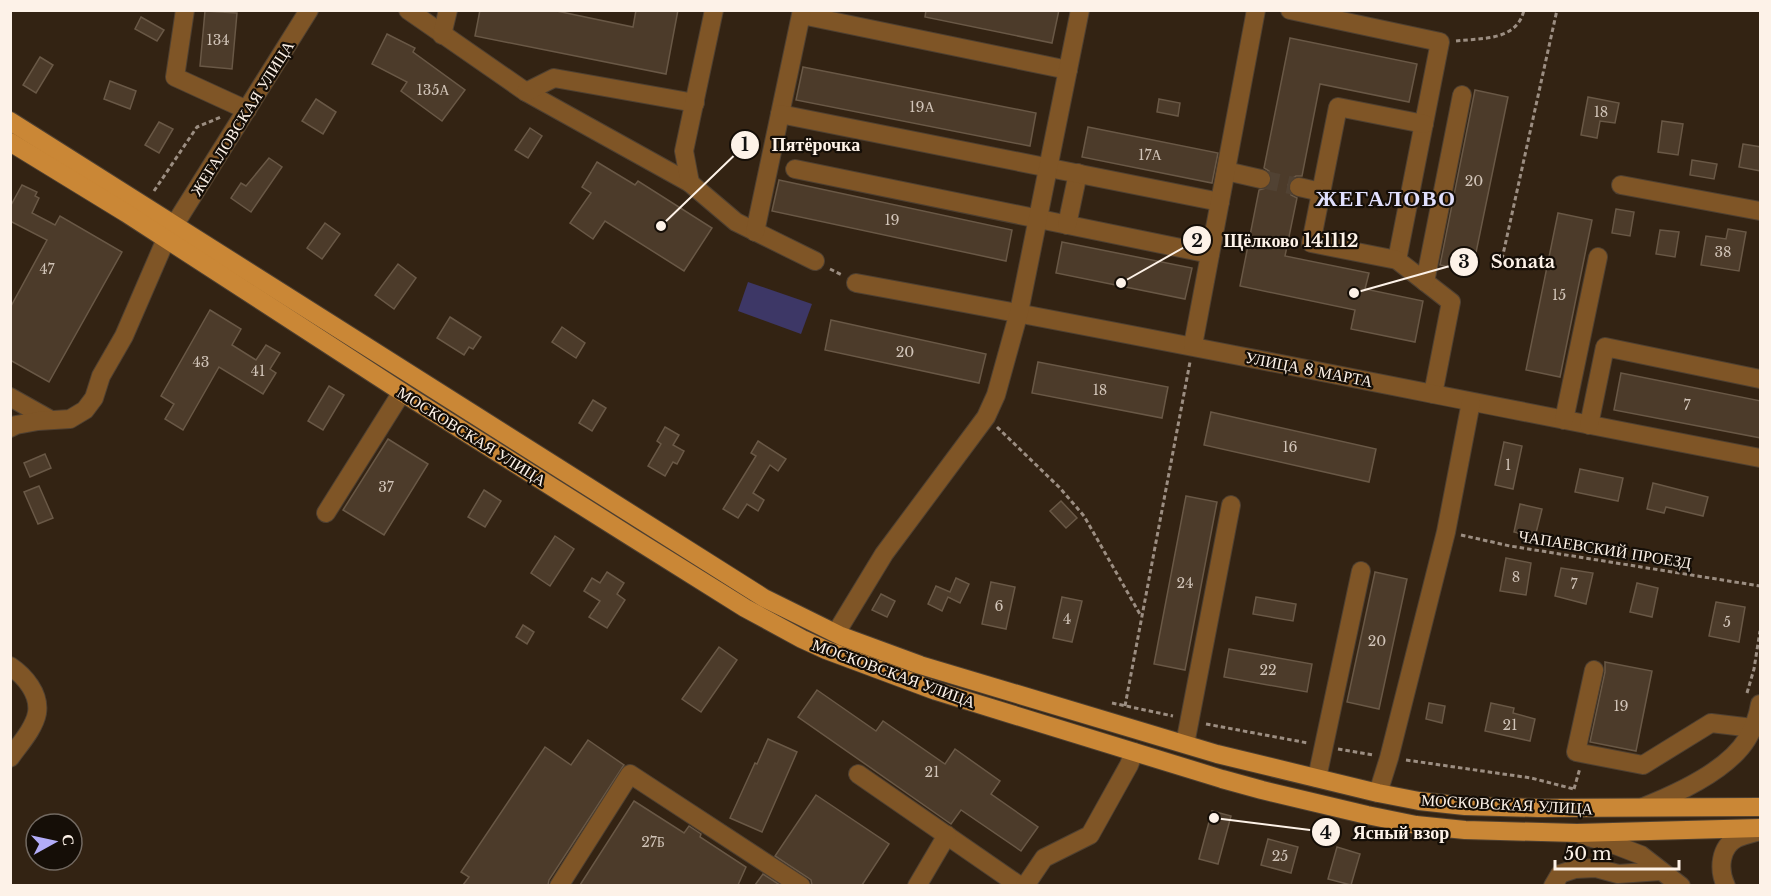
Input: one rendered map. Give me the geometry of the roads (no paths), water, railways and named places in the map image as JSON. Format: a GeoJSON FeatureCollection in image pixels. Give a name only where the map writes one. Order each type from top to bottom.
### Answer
{"type":"FeatureCollection","features":[{"type":"Feature","properties":{"kind":"main road","name":"МОСКОВСКАЯ УЛИЦА"},"geometry":{"type":"LineString","coordinates":[[10,121],[402,392],[745,608],[826,650],[936,691],[1262,790],[1416,825],[1465,830],[1577,833],[1761,829]]}},
{"type":"Feature","properties":{"kind":"main road","name":"МОСКОВСКАЯ УЛИЦА"},"geometry":{"type":"LineString","coordinates":[[10,142],[171,232],[764,598],[836,633],[921,665],[1217,754],[1419,801],[1465,806],[1538,808],[1761,807]]}},
{"type":"Feature","properties":{"kind":"street"},"geometry":{"type":"LineString","coordinates":[[185,10],[175,77],[247,110]]}},
{"type":"Feature","properties":{"kind":"street","name":"ЖЕГАЛОВСКАЯ УЛИЦА"},"geometry":{"type":"LineString","coordinates":[[10,428],[27,423],[70,419],[84,410],[94,398],[101,376],[124,336],[171,232],[309,10]]}},
{"type":"Feature","properties":{"kind":"street"},"geometry":{"type":"LineString","coordinates":[[408,10],[526,92],[690,183],[736,222],[815,261]]}},
{"type":"Feature","properties":{"kind":"street"},"geometry":{"type":"LineString","coordinates":[[442,34],[448,10]]}},
{"type":"Feature","properties":{"kind":"street"},"geometry":{"type":"LineString","coordinates":[[690,183],[684,151],[714,10]]}},
{"type":"Feature","properties":{"kind":"street"},"geometry":{"type":"LineString","coordinates":[[836,633],[884,554],[986,417],[996,395],[1019,312],[1080,10]]}},
{"type":"Feature","properties":{"kind":"street"},"geometry":{"type":"LineString","coordinates":[[1193,345],[1256,10]]}},
{"type":"Feature","properties":{"kind":"street"},"geometry":{"type":"LineString","coordinates":[[1290,10],[1440,42],[1397,260]]}},
{"type":"Feature","properties":{"kind":"street"},"geometry":{"type":"LineString","coordinates":[[755,232],[802,13],[1068,70]]}},
{"type":"Feature","properties":{"kind":"street"},"geometry":{"type":"LineString","coordinates":[[526,92],[554,78],[695,103]]}},
{"type":"Feature","properties":{"kind":"street"},"geometry":{"type":"LineString","coordinates":[[1425,282],[1462,95]]}},
{"type":"Feature","properties":{"kind":"street"},"geometry":{"type":"LineString","coordinates":[[1424,124],[1338,107],[1311,243],[1397,260],[1451,302],[1433,394]]}},
{"type":"Feature","properties":{"kind":"street"},"geometry":{"type":"LineString","coordinates":[[780,114],[1220,202]]}},
{"type":"Feature","properties":{"kind":"street"},"geometry":{"type":"LineString","coordinates":[[795,169],[1210,254]]}},
{"type":"Feature","properties":{"kind":"street"},"geometry":{"type":"LineString","coordinates":[[1226,171],[1262,179]]}},
{"type":"Feature","properties":{"kind":"street"},"geometry":{"type":"LineString","coordinates":[[1067,225],[1078,173]]}},
{"type":"Feature","properties":{"kind":"street"},"geometry":{"type":"LineString","coordinates":[[1622,185],[1761,211]]}},
{"type":"Feature","properties":{"kind":"street"},"geometry":{"type":"LineString","coordinates":[[1299,188],[1321,192]]}},
{"type":"Feature","properties":{"kind":"street"},"geometry":{"type":"LineString","coordinates":[[1564,420],[1598,257]]}},
{"type":"Feature","properties":{"kind":"street","name":"УЛИЦА 8 МАРТА"},"geometry":{"type":"LineString","coordinates":[[856,283],[1193,345],[1761,458]]}},
{"type":"Feature","properties":{"kind":"street"},"geometry":{"type":"LineString","coordinates":[[1589,425],[1605,347],[1761,379]]}},
{"type":"Feature","properties":{"kind":"street"},"geometry":{"type":"LineString","coordinates":[[326,513],[402,392]]}},
{"type":"Feature","properties":{"kind":"street"},"geometry":{"type":"LineString","coordinates":[[10,397],[51,420]]}},
{"type":"Feature","properties":{"kind":"street"},"geometry":{"type":"LineString","coordinates":[[1378,793],[1389,758],[1446,532],[1471,402]]}},
{"type":"Feature","properties":{"kind":"street"},"geometry":{"type":"LineString","coordinates":[[1185,744],[1231,504]]}},
{"type":"Feature","properties":{"kind":"street"},"geometry":{"type":"LineString","coordinates":[[1317,778],[1361,571]]}},
{"type":"Feature","properties":{"kind":"street"},"geometry":{"type":"LineString","coordinates":[[10,666],[19,672],[29,684],[37,712],[33,724],[10,758]]}},
{"type":"Feature","properties":{"kind":"street"},"geometry":{"type":"LineString","coordinates":[[1594,670],[1576,752],[1643,765],[1711,723],[1745,727]]}},
{"type":"Feature","properties":{"kind":"street"},"geometry":{"type":"LineString","coordinates":[[1641,808],[1674,795],[1716,769],[1746,741],[1745,727],[1761,704]]}},
{"type":"Feature","properties":{"kind":"street"},"geometry":{"type":"LineString","coordinates":[[1025,885],[1044,858],[1090,835],[1130,765],[1134,752]]}},
{"type":"Feature","properties":{"kind":"street"},"geometry":{"type":"LineString","coordinates":[[560,885],[630,774],[801,885]]}},
{"type":"Feature","properties":{"kind":"street"},"geometry":{"type":"LineString","coordinates":[[858,774],[1020,885]]}},
{"type":"Feature","properties":{"kind":"street"},"geometry":{"type":"LineString","coordinates":[[1726,885],[1721,864],[1728,845],[1738,838],[1761,829]]}},
{"type":"Feature","properties":{"kind":"street"},"geometry":{"type":"LineString","coordinates":[[1577,833],[1641,855],[1681,885]]}},
{"type":"Feature","properties":{"kind":"street"},"geometry":{"type":"LineString","coordinates":[[917,885],[947,835]]}},
{"type":"Feature","properties":{"kind":"street"},"geometry":{"type":"LineString","coordinates":[[1553,885],[1560,874],[1575,869],[1596,868],[1618,874],[1661,871]]}},
{"type":"Feature","properties":{"kind":"tunnel"},"geometry":{"type":"LineString","coordinates":[[1261,179],[1299,187]]}},
{"type":"Feature","properties":{"kind":"place","name":"Пятёрочка"},"geometry":{"type":"Point","coordinates":[661,226]}},
{"type":"Feature","properties":{"kind":"place","name":"Щёлково 141112"},"geometry":{"type":"Point","coordinates":[1121,283]}},
{"type":"Feature","properties":{"kind":"place","name":"Sonata"},"geometry":{"type":"Point","coordinates":[1354,293]}},
{"type":"Feature","properties":{"kind":"place","name":"Ясный взор"},"geometry":{"type":"Point","coordinates":[1214,818]}},
{"type":"Feature","properties":{"kind":"district","name":"ЖЕГАЛОВО"},"geometry":{"type":"Point","coordinates":[1386,198]}}]}
